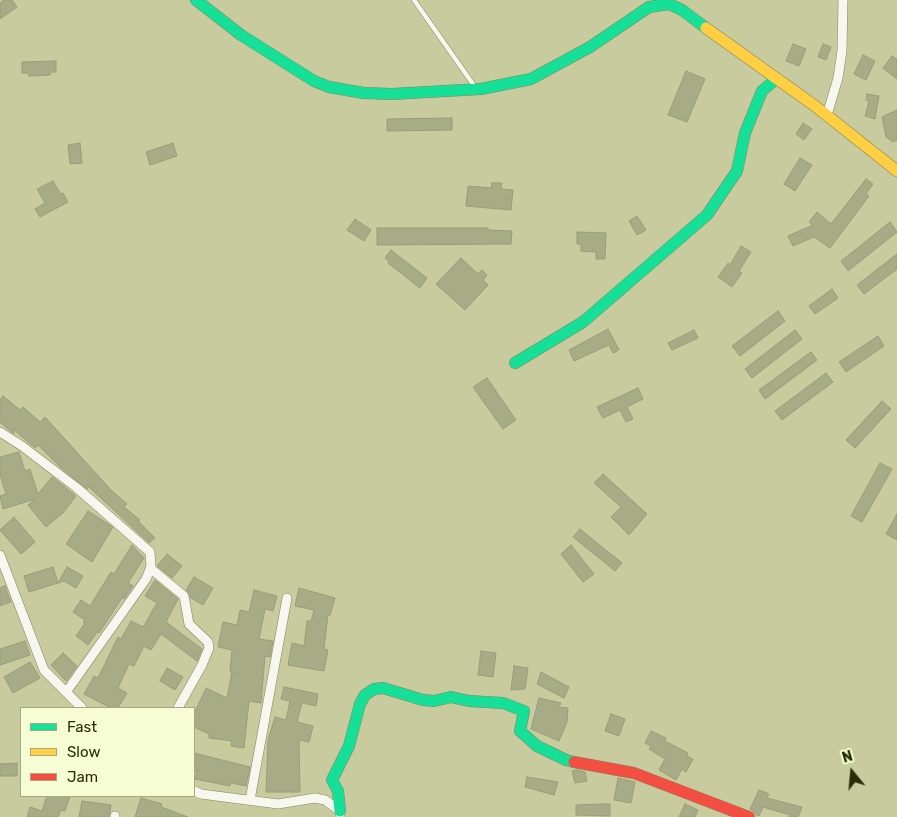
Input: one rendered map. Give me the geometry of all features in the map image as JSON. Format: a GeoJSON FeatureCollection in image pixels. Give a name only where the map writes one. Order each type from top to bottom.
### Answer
{"type":"FeatureCollection","features":[{"type":"Feature","properties":{"kind":"street"},"geometry":{"type":"LineString","coordinates":[[196,0],[242,35],[314,81],[329,87],[364,93],[392,94],[476,89],[514,84],[545,73],[590,47],[649,7],[669,4],[682,10],[827,115],[897,171]]}},
{"type":"Feature","properties":{"kind":"street"},"geometry":{"type":"LineString","coordinates":[[827,115],[838,78],[842,51],[843,0]]}},
{"type":"Feature","properties":{"kind":"street"},"geometry":{"type":"LineString","coordinates":[[515,363],[584,322],[707,216],[737,171],[745,133],[762,91],[776,79]]}},
{"type":"Feature","properties":{"kind":"street"},"geometry":{"type":"LineString","coordinates":[[0,432],[30,452],[141,542],[150,552],[150,568],[138,593],[67,691]]}},
{"type":"Feature","properties":{"kind":"street"},"geometry":{"type":"LineString","coordinates":[[0,555],[44,670],[81,707]]}},
{"type":"Feature","properties":{"kind":"street"},"geometry":{"type":"LineString","coordinates":[[150,568],[184,596],[190,624],[208,642],[209,648],[202,665],[179,707]]}},
{"type":"Feature","properties":{"kind":"street"},"geometry":{"type":"LineString","coordinates":[[250,800],[287,598]]}},
{"type":"Feature","properties":{"kind":"street"},"geometry":{"type":"LineString","coordinates":[[340,814],[338,791],[332,780],[349,746],[360,704],[365,695],[374,689],[383,688],[423,700],[434,701],[451,697],[469,702],[503,703],[524,711],[520,731],[537,746],[566,760],[634,773],[749,817]]}},
{"type":"Feature","properties":{"kind":"street"},"geometry":{"type":"LineString","coordinates":[[195,791],[201,794],[278,804],[315,798],[326,800],[340,814]]}},
{"type":"Feature","properties":{"kind":"lane"},"geometry":{"type":"LineString","coordinates":[[414,0],[476,89]]}},
{"type":"Feature","properties":{"kind":"building"},"geometry":{"type":"Polygon","coordinates":[[[4,0],[12,0],[17,7],[0,19],[0,3],[4,0]]]}},
{"type":"Feature","properties":{"kind":"building"},"geometry":{"type":"Polygon","coordinates":[[[793,44],[806,49],[799,66],[786,61],[793,44]]]}},
{"type":"Feature","properties":{"kind":"building"},"geometry":{"type":"Polygon","coordinates":[[[823,44],[831,47],[826,60],[818,57],[823,44]]]}},
{"type":"Feature","properties":{"kind":"building"},"geometry":{"type":"Polygon","coordinates":[[[863,55],[875,61],[866,80],[854,74],[863,55]]]}},
{"type":"Feature","properties":{"kind":"building"},"geometry":{"type":"Polygon","coordinates":[[[892,56],[897,59],[897,79],[883,68],[892,56]]]}},
{"type":"Feature","properties":{"kind":"building"},"geometry":{"type":"Polygon","coordinates":[[[56,61],[56,72],[50,72],[50,75],[29,76],[28,73],[22,73],[22,62],[56,61]]]}},
{"type":"Feature","properties":{"kind":"building"},"geometry":{"type":"Polygon","coordinates":[[[686,71],[705,79],[687,122],[668,115],[686,71]]]}},
{"type":"Feature","properties":{"kind":"building"},"geometry":{"type":"Polygon","coordinates":[[[867,94],[879,96],[875,119],[865,116],[869,101],[866,100],[867,94]]]}},
{"type":"Feature","properties":{"kind":"building"},"geometry":{"type":"Polygon","coordinates":[[[897,110],[897,140],[893,142],[886,137],[882,117],[897,110]]]}},
{"type":"Feature","properties":{"kind":"building"},"geometry":{"type":"Polygon","coordinates":[[[452,118],[452,130],[387,131],[387,119],[452,118]]]}},
{"type":"Feature","properties":{"kind":"building"},"geometry":{"type":"Polygon","coordinates":[[[803,123],[812,129],[804,140],[796,134],[803,123]]]}},
{"type":"Feature","properties":{"kind":"building"},"geometry":{"type":"Polygon","coordinates":[[[80,143],[82,163],[70,164],[68,145],[80,143]]]}},
{"type":"Feature","properties":{"kind":"building"},"geometry":{"type":"Polygon","coordinates":[[[173,143],[177,156],[150,165],[146,152],[173,143]]]}},
{"type":"Feature","properties":{"kind":"building"},"geometry":{"type":"Polygon","coordinates":[[[800,158],[812,165],[795,191],[784,184],[800,158]]]}},
{"type":"Feature","properties":{"kind":"building"},"geometry":{"type":"Polygon","coordinates":[[[866,179],[873,184],[866,194],[869,196],[830,248],[814,237],[793,246],[788,236],[813,225],[809,222],[817,212],[831,224],[866,179]]]}},
{"type":"Feature","properties":{"kind":"building"},"geometry":{"type":"Polygon","coordinates":[[[53,181],[68,202],[40,217],[35,209],[45,203],[37,189],[53,181]]]}},
{"type":"Feature","properties":{"kind":"building"},"geometry":{"type":"Polygon","coordinates":[[[492,183],[502,183],[501,189],[513,190],[511,210],[466,206],[468,186],[491,188],[492,183]]]}},
{"type":"Feature","properties":{"kind":"building"},"geometry":{"type":"Polygon","coordinates":[[[637,216],[646,230],[637,235],[629,221],[637,216]]]}},
{"type":"Feature","properties":{"kind":"building"},"geometry":{"type":"Polygon","coordinates":[[[355,219],[371,230],[364,241],[347,230],[355,219]]]}},
{"type":"Feature","properties":{"kind":"building"},"geometry":{"type":"Polygon","coordinates":[[[890,222],[897,232],[848,271],[841,261],[890,222]]]}},
{"type":"Feature","properties":{"kind":"building"},"geometry":{"type":"Polygon","coordinates":[[[377,228],[488,228],[488,230],[512,231],[511,244],[377,245],[377,228]]]}},
{"type":"Feature","properties":{"kind":"building"},"geometry":{"type":"Polygon","coordinates":[[[577,232],[606,233],[605,259],[596,259],[596,252],[581,251],[581,244],[577,244],[577,232]]]}},
{"type":"Feature","properties":{"kind":"building"},"geometry":{"type":"Polygon","coordinates":[[[741,246],[751,252],[739,271],[742,273],[732,287],[718,277],[728,263],[730,265],[741,246]]]}},
{"type":"Feature","properties":{"kind":"building"},"geometry":{"type":"Polygon","coordinates":[[[391,250],[427,278],[420,288],[388,263],[389,261],[385,258],[391,250]]]}},
{"type":"Feature","properties":{"kind":"building"},"geometry":{"type":"Polygon","coordinates":[[[897,254],[897,269],[864,294],[857,285],[897,254]]]}},
{"type":"Feature","properties":{"kind":"building"},"geometry":{"type":"Polygon","coordinates":[[[461,258],[478,274],[482,270],[487,275],[483,280],[488,285],[465,310],[436,284],[461,258]]]}},
{"type":"Feature","properties":{"kind":"building"},"geometry":{"type":"Polygon","coordinates":[[[832,289],[838,298],[815,314],[809,306],[832,289]]]}},
{"type":"Feature","properties":{"kind":"building"},"geometry":{"type":"Polygon","coordinates":[[[778,311],[785,321],[740,356],[732,346],[778,311]]]}},
{"type":"Feature","properties":{"kind":"building"},"geometry":{"type":"Polygon","coordinates":[[[608,329],[619,350],[613,353],[609,345],[574,361],[569,350],[608,329]]]}},
{"type":"Feature","properties":{"kind":"building"},"geometry":{"type":"Polygon","coordinates":[[[694,330],[698,338],[672,350],[668,343],[694,330]]]}},
{"type":"Feature","properties":{"kind":"building"},"geometry":{"type":"Polygon","coordinates":[[[795,330],[802,339],[752,378],[745,369],[795,330]]]}},
{"type":"Feature","properties":{"kind":"building"},"geometry":{"type":"Polygon","coordinates":[[[878,336],[884,346],[846,372],[839,362],[878,336]]]}},
{"type":"Feature","properties":{"kind":"building"},"geometry":{"type":"Polygon","coordinates":[[[811,352],[817,360],[765,399],[759,390],[811,352]]]}},
{"type":"Feature","properties":{"kind":"building"},"geometry":{"type":"Polygon","coordinates":[[[826,373],[833,382],[782,420],[775,411],[826,373]]]}},
{"type":"Feature","properties":{"kind":"building"},"geometry":{"type":"Polygon","coordinates":[[[487,378],[516,420],[503,429],[473,387],[487,378]]]}},
{"type":"Feature","properties":{"kind":"building"},"geometry":{"type":"Polygon","coordinates":[[[638,388],[643,399],[627,407],[633,419],[626,422],[620,410],[603,418],[597,407],[638,388]]]}},
{"type":"Feature","properties":{"kind":"building"},"geometry":{"type":"Polygon","coordinates":[[[3,396],[20,410],[23,407],[40,422],[45,417],[111,490],[127,504],[124,507],[140,520],[138,521],[155,538],[149,543],[89,487],[87,489],[60,467],[38,445],[35,448],[13,429],[14,434],[0,422],[0,400],[3,396]]]}},
{"type":"Feature","properties":{"kind":"building"},"geometry":{"type":"Polygon","coordinates":[[[882,401],[891,409],[855,448],[846,440],[882,401]]]}},
{"type":"Feature","properties":{"kind":"building"},"geometry":{"type":"Polygon","coordinates":[[[19,452],[25,471],[30,469],[38,494],[52,477],[76,496],[62,514],[46,527],[28,505],[35,499],[3,509],[0,496],[6,494],[0,475],[0,457],[19,452]]]}},
{"type":"Feature","properties":{"kind":"building"},"geometry":{"type":"Polygon","coordinates":[[[880,463],[892,469],[862,522],[851,516],[880,463]]]}},
{"type":"Feature","properties":{"kind":"building"},"geometry":{"type":"Polygon","coordinates":[[[603,474],[647,514],[629,535],[611,517],[621,507],[594,483],[603,474]]]}},
{"type":"Feature","properties":{"kind":"building"},"geometry":{"type":"Polygon","coordinates":[[[88,511],[113,527],[92,562],[66,544],[88,511]]]}},
{"type":"Feature","properties":{"kind":"building"},"geometry":{"type":"Polygon","coordinates":[[[897,514],[897,540],[886,534],[897,514]]]}},
{"type":"Feature","properties":{"kind":"building"},"geometry":{"type":"Polygon","coordinates":[[[14,517],[35,542],[21,554],[0,530],[14,517]]]}},
{"type":"Feature","properties":{"kind":"building"},"geometry":{"type":"Polygon","coordinates":[[[580,529],[622,563],[615,571],[573,537],[580,529]]]}},
{"type":"Feature","properties":{"kind":"building"},"geometry":{"type":"Polygon","coordinates":[[[132,545],[144,558],[128,583],[133,586],[88,645],[76,636],[85,620],[73,612],[81,600],[90,606],[111,572],[114,574],[132,545]]]}},
{"type":"Feature","properties":{"kind":"building"},"geometry":{"type":"Polygon","coordinates":[[[571,545],[594,574],[583,582],[561,554],[571,545]]]}},
{"type":"Feature","properties":{"kind":"building"},"geometry":{"type":"Polygon","coordinates":[[[167,554],[182,566],[172,578],[157,566],[167,554]]]}},
{"type":"Feature","properties":{"kind":"building"},"geometry":{"type":"Polygon","coordinates":[[[53,567],[58,583],[29,592],[24,576],[53,567]]]}},
{"type":"Feature","properties":{"kind":"building"},"geometry":{"type":"Polygon","coordinates":[[[67,567],[83,576],[76,588],[64,581],[58,583],[67,567]]]}},
{"type":"Feature","properties":{"kind":"building"},"geometry":{"type":"Polygon","coordinates":[[[194,577],[213,588],[203,605],[191,598],[186,590],[194,577]]]}},
{"type":"Feature","properties":{"kind":"building"},"geometry":{"type":"Polygon","coordinates":[[[155,580],[178,599],[166,622],[202,649],[197,661],[161,634],[151,650],[144,646],[134,666],[129,664],[118,688],[127,693],[119,707],[109,707],[84,694],[94,676],[98,678],[118,637],[121,639],[131,621],[143,627],[157,603],[145,596],[155,580]]]}},
{"type":"Feature","properties":{"kind":"building"},"geometry":{"type":"Polygon","coordinates":[[[5,586],[11,602],[0,606],[0,588],[5,586]]]}},
{"type":"Feature","properties":{"kind":"building"},"geometry":{"type":"Polygon","coordinates":[[[299,588],[335,598],[330,615],[328,615],[324,649],[328,650],[324,671],[288,665],[292,643],[304,646],[307,621],[311,621],[314,610],[295,606],[299,588]]]}},
{"type":"Feature","properties":{"kind":"building"},"geometry":{"type":"Polygon","coordinates":[[[254,590],[277,596],[273,611],[265,609],[259,639],[273,641],[270,657],[265,656],[261,703],[249,701],[244,748],[231,746],[232,741],[209,738],[209,734],[195,727],[195,712],[206,688],[227,698],[232,672],[230,672],[232,650],[218,647],[223,622],[237,625],[240,610],[249,612],[254,590]]]}},
{"type":"Feature","properties":{"kind":"building"},"geometry":{"type":"Polygon","coordinates":[[[25,641],[30,655],[0,665],[0,649],[25,641]]]}},
{"type":"Feature","properties":{"kind":"building"},"geometry":{"type":"Polygon","coordinates":[[[481,651],[496,653],[493,677],[478,675],[481,651]]]}},
{"type":"Feature","properties":{"kind":"building"},"geometry":{"type":"Polygon","coordinates":[[[63,653],[77,666],[66,681],[51,665],[63,653]]]}},
{"type":"Feature","properties":{"kind":"building"},"geometry":{"type":"Polygon","coordinates":[[[30,662],[40,678],[13,693],[4,677],[30,662]]]}},
{"type":"Feature","properties":{"kind":"building"},"geometry":{"type":"Polygon","coordinates":[[[514,666],[528,668],[525,689],[511,690],[514,666]]]}},
{"type":"Feature","properties":{"kind":"building"},"geometry":{"type":"Polygon","coordinates":[[[167,668],[183,677],[175,690],[160,681],[167,668]]]}},
{"type":"Feature","properties":{"kind":"building"},"geometry":{"type":"Polygon","coordinates":[[[541,672],[569,687],[564,698],[537,684],[541,672]]]}},
{"type":"Feature","properties":{"kind":"building"},"geometry":{"type":"Polygon","coordinates":[[[284,687],[318,694],[316,706],[302,703],[297,722],[313,726],[309,742],[299,740],[300,792],[266,792],[268,740],[275,717],[286,720],[290,701],[281,699],[284,687]]]}},
{"type":"Feature","properties":{"kind":"building"},"geometry":{"type":"Polygon","coordinates":[[[539,698],[561,703],[559,707],[568,708],[567,722],[559,741],[531,729],[539,698]]]}},
{"type":"Feature","properties":{"kind":"building"},"geometry":{"type":"Polygon","coordinates":[[[611,714],[625,719],[619,736],[605,731],[611,714]]]}},
{"type":"Feature","properties":{"kind":"building"},"geometry":{"type":"Polygon","coordinates":[[[651,731],[666,738],[665,741],[688,753],[687,756],[693,759],[686,772],[682,769],[676,780],[659,770],[665,759],[649,749],[651,746],[645,743],[651,731]]]}},
{"type":"Feature","properties":{"kind":"building"},"geometry":{"type":"Polygon","coordinates":[[[195,753],[250,767],[246,786],[231,783],[230,786],[195,779],[197,772],[195,771],[195,753]]]}},
{"type":"Feature","properties":{"kind":"building"},"geometry":{"type":"Polygon","coordinates":[[[17,763],[17,776],[0,776],[0,764],[17,763]]]}},
{"type":"Feature","properties":{"kind":"building"},"geometry":{"type":"Polygon","coordinates":[[[572,771],[585,772],[587,781],[575,783],[572,771]]]}},
{"type":"Feature","properties":{"kind":"building"},"geometry":{"type":"Polygon","coordinates":[[[527,777],[558,782],[554,795],[525,787],[527,777]]]}},
{"type":"Feature","properties":{"kind":"building"},"geometry":{"type":"Polygon","coordinates":[[[618,778],[635,782],[631,803],[614,800],[618,778]]]}},
{"type":"Feature","properties":{"kind":"building"},"geometry":{"type":"Polygon","coordinates":[[[759,790],[769,794],[767,798],[802,807],[798,817],[789,817],[790,815],[763,807],[759,816],[757,815],[750,809],[759,790]]]}},
{"type":"Feature","properties":{"kind":"building"},"geometry":{"type":"Polygon","coordinates":[[[47,797],[70,797],[65,811],[61,810],[58,817],[27,817],[30,807],[42,811],[47,797]]]}},
{"type":"Feature","properties":{"kind":"building"},"geometry":{"type":"Polygon","coordinates":[[[141,798],[162,804],[161,807],[188,817],[135,817],[141,798]]]}},
{"type":"Feature","properties":{"kind":"building"},"geometry":{"type":"Polygon","coordinates":[[[82,801],[111,805],[109,817],[79,817],[82,801]]]}},
{"type":"Feature","properties":{"kind":"building"},"geometry":{"type":"Polygon","coordinates":[[[610,804],[610,816],[576,815],[576,805],[610,804]]]}},
{"type":"Feature","properties":{"kind":"building"},"geometry":{"type":"Polygon","coordinates":[[[685,804],[698,810],[695,817],[679,817],[685,804]]]}},
{"type":"Feature","properties":{"kind":"traffic: fast"},"geometry":{"type":"LineString","coordinates":[[196,0],[241,35],[314,81],[329,87],[364,93],[392,94],[481,89],[531,79],[590,47],[649,7],[669,4],[682,10],[706,28]]}},
{"type":"Feature","properties":{"kind":"traffic: fast"},"geometry":{"type":"LineString","coordinates":[[515,363],[583,322],[707,215],[737,171],[745,133],[762,91],[776,79]]}},
{"type":"Feature","properties":{"kind":"traffic: fast"},"geometry":{"type":"LineString","coordinates":[[340,811],[338,791],[332,780],[349,746],[360,704],[365,695],[374,689],[383,688],[423,700],[434,701],[451,697],[469,701],[503,703],[524,711],[520,731],[537,746],[574,762]]}},
{"type":"Feature","properties":{"kind":"traffic: slow"},"geometry":{"type":"LineString","coordinates":[[706,28],[815,106],[897,171]]}},
{"type":"Feature","properties":{"kind":"traffic: jam"},"geometry":{"type":"LineString","coordinates":[[574,762],[634,773],[749,817]]}}]}
